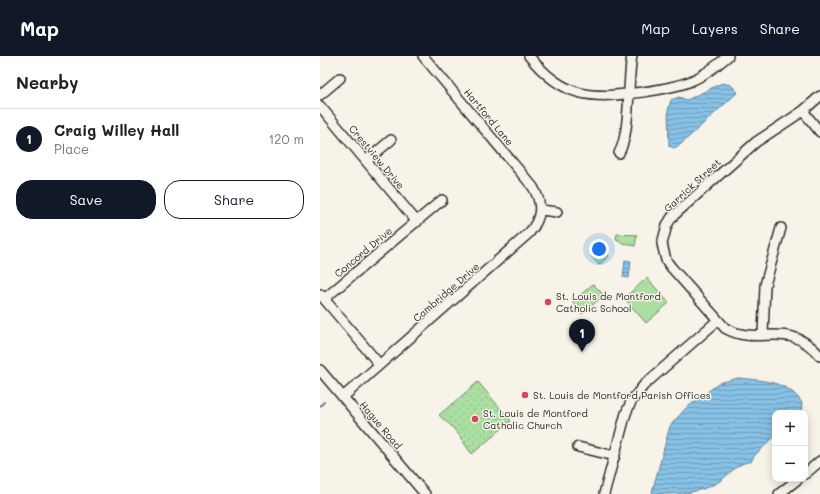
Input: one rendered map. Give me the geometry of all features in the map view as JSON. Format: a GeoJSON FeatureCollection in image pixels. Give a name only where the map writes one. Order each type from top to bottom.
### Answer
{"type":"FeatureCollection","features":[{"type":"Feature","properties":{"kind":"street","name":"Hartford Lane"},"geometry":{"type":"LineString","coordinates":[[423,56],[536,192],[541,210]]}},
{"type":"Feature","properties":{"kind":"street"},"geometry":{"type":"LineString","coordinates":[[529,56],[549,77],[571,90],[597,96],[628,94],[687,84],[702,77],[728,56]]}},
{"type":"Feature","properties":{"kind":"street"},"geometry":{"type":"LineString","coordinates":[[619,154],[626,137],[632,56]]}},
{"type":"Feature","properties":{"kind":"street"},"geometry":{"type":"LineString","coordinates":[[320,94],[340,78]]}},
{"type":"Feature","properties":{"kind":"street","name":"Garrick Street"},"geometry":{"type":"LineString","coordinates":[[820,96],[804,111],[756,142],[681,208],[667,225],[662,244],[666,260],[717,321],[734,332],[795,337],[808,344],[820,356]]}},
{"type":"Feature","properties":{"kind":"street","name":"Crestview Drive"},"geometry":{"type":"LineString","coordinates":[[320,106],[417,222]]}},
{"type":"Feature","properties":{"kind":"street"},"geometry":{"type":"LineString","coordinates":[[804,111],[820,132]]}},
{"type":"Feature","properties":{"kind":"street"},"geometry":{"type":"LineString","coordinates":[[366,161],[391,140]]}},
{"type":"Feature","properties":{"kind":"street","name":"Concord Drive"},"geometry":{"type":"LineString","coordinates":[[322,297],[417,222],[442,200]]}},
{"type":"Feature","properties":{"kind":"street"},"geometry":{"type":"LineString","coordinates":[[541,210],[557,212]]}},
{"type":"Feature","properties":{"kind":"street","name":"Cambridge Drive"},"geometry":{"type":"LineString","coordinates":[[343,397],[529,233],[536,224],[541,210]]}},
{"type":"Feature","properties":{"kind":"street"},"geometry":{"type":"LineString","coordinates":[[764,335],[765,285],[781,228]]}},
{"type":"Feature","properties":{"kind":"street"},"geometry":{"type":"LineString","coordinates":[[322,297],[379,364]]}},
{"type":"Feature","properties":{"kind":"street"},"geometry":{"type":"LineString","coordinates":[[604,494],[626,413],[635,395],[717,321]]}},
{"type":"Feature","properties":{"kind":"street","name":"Hague Road"},"geometry":{"type":"LineString","coordinates":[[320,370],[425,494]]}},
{"type":"Feature","properties":{"kind":"street"},"geometry":{"type":"LineString","coordinates":[[578,447],[614,456]]}},
{"type":"Feature","properties":{"kind":"street"},"geometry":{"type":"LineString","coordinates":[[808,471],[820,461]]}},
{"type":"Feature","properties":{"kind":"street"},"geometry":{"type":"LineString","coordinates":[[778,494],[794,482]]}},
{"type":"Feature","properties":{"kind":"green space"},"geometry":{"type":"Polygon","coordinates":[[[617,234],[637,235],[635,246],[619,242],[619,240],[616,239],[617,234]]]}},
{"type":"Feature","properties":{"kind":"green space"},"geometry":{"type":"Polygon","coordinates":[[[602,248],[609,256],[599,265],[591,256],[602,248]]]}},
{"type":"Feature","properties":{"kind":"green space"},"geometry":{"type":"Polygon","coordinates":[[[647,278],[669,303],[646,323],[624,298],[647,278]]]}},
{"type":"Feature","properties":{"kind":"green space"},"geometry":{"type":"Polygon","coordinates":[[[593,284],[604,295],[582,314],[572,302],[593,284]]]}},
{"type":"Feature","properties":{"kind":"green space"},"geometry":{"type":"Polygon","coordinates":[[[478,382],[511,421],[472,454],[456,431],[439,415],[478,382]]]}},
{"type":"Feature","properties":{"kind":"water"},"geometry":{"type":"Polygon","coordinates":[[[722,83],[731,85],[738,92],[680,145],[674,148],[669,146],[668,110],[671,100],[679,97],[687,100],[722,83]]]}},
{"type":"Feature","properties":{"kind":"water"},"geometry":{"type":"Polygon","coordinates":[[[625,260],[631,261],[629,278],[623,277],[625,260]]]}},
{"type":"Feature","properties":{"kind":"water"},"geometry":{"type":"Polygon","coordinates":[[[738,378],[773,383],[790,390],[802,403],[801,410],[772,410],[772,439],[754,456],[751,462],[738,466],[720,481],[697,491],[656,494],[652,492],[670,426],[685,409],[719,383],[738,378]]]}},
{"type":"Feature","properties":{"kind":"waterway"},"geometry":{"type":"LineString","coordinates":[[320,406],[324,402]]}},
{"type":"Feature","properties":{"kind":"place","name":"St. Louis de Montford Catholic School"},"geometry":{"type":"Point","coordinates":[548,302]}},
{"type":"Feature","properties":{"kind":"place","name":"Craig Willey Hall"},"geometry":{"type":"Point","coordinates":[582,352]}},
{"type":"Feature","properties":{"kind":"place","name":"St. Louis de Montford Parish Offices"},"geometry":{"type":"Point","coordinates":[525,395]}},
{"type":"Feature","properties":{"kind":"place","name":"St. Louis de Montford Catholic Church"},"geometry":{"type":"Point","coordinates":[475,419]}}]}
